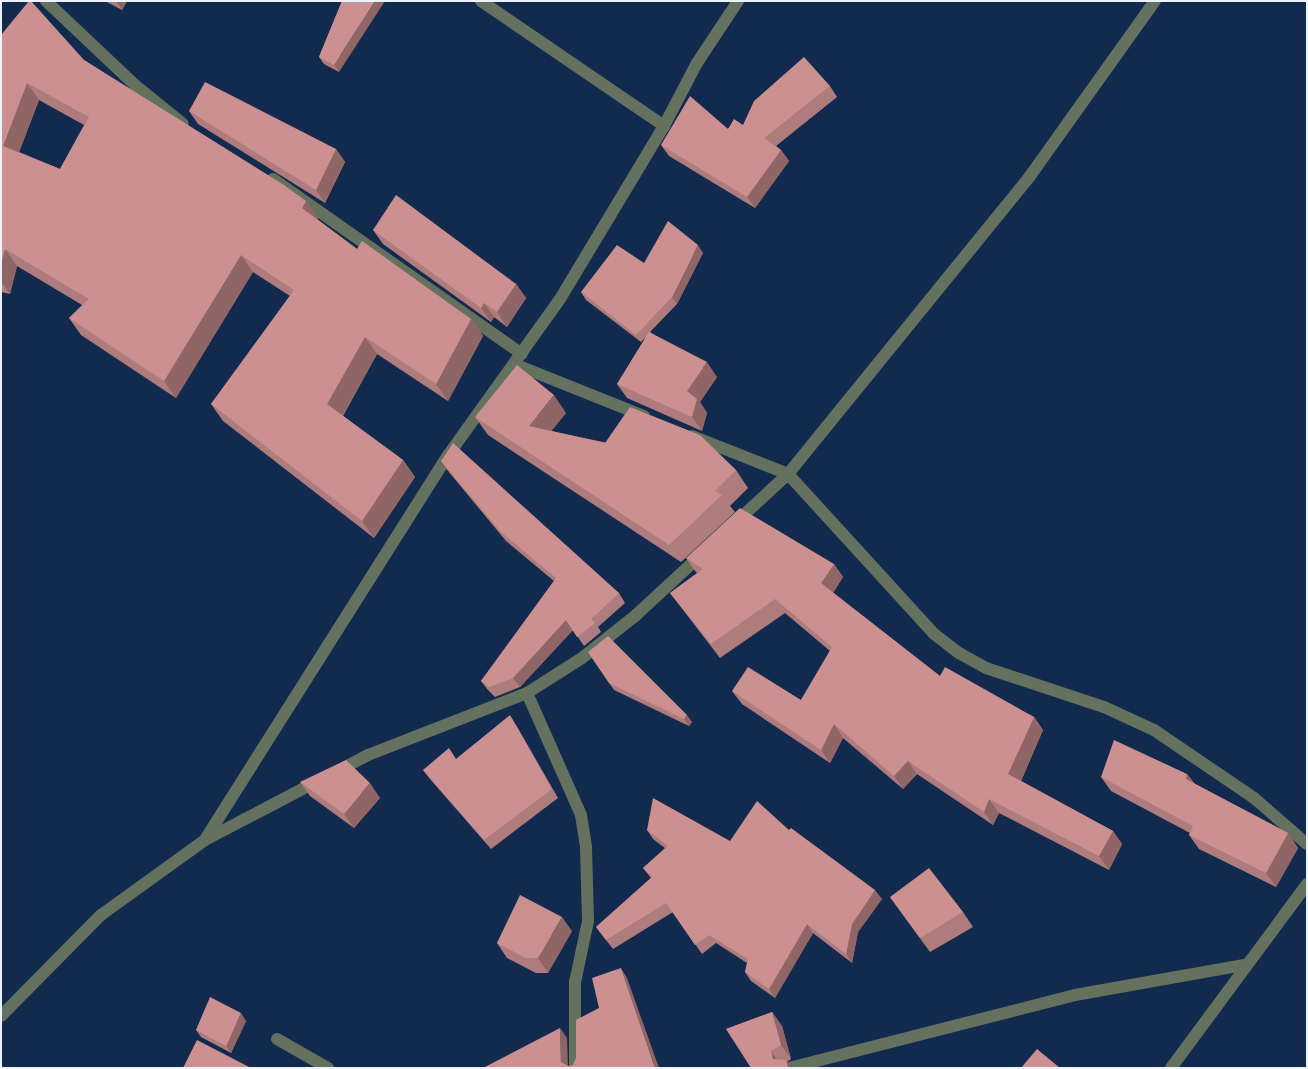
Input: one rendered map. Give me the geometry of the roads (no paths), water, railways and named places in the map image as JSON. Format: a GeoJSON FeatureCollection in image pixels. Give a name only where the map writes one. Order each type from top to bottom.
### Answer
{"type":"FeatureCollection","features":[{"type":"Feature","properties":{"kind":"street"},"geometry":{"type":"LineString","coordinates":[[46,1],[136,86],[197,132]]}},
{"type":"Feature","properties":{"kind":"street"},"geometry":{"type":"LineString","coordinates":[[481,1],[664,126]]}},
{"type":"Feature","properties":{"kind":"street"},"geometry":{"type":"LineString","coordinates":[[205,840],[449,454],[522,354],[596,242],[664,126],[697,63],[738,1]]}},
{"type":"Feature","properties":{"kind":"street"},"geometry":{"type":"LineString","coordinates":[[1,1016],[101,915],[205,840],[368,755],[527,693],[582,658],[635,616],[788,474],[1030,176],[1155,1]]}},
{"type":"Feature","properties":{"kind":"street"},"geometry":{"type":"LineString","coordinates":[[266,174],[300,195],[522,354]]}},
{"type":"Feature","properties":{"kind":"street"},"geometry":{"type":"LineString","coordinates":[[514,364],[660,423]]}},
{"type":"Feature","properties":{"kind":"street"},"geometry":{"type":"LineString","coordinates":[[678,430],[788,474],[915,614],[958,653],[986,668],[1104,707],[1154,730],[1254,798],[1307,844]]}},
{"type":"Feature","properties":{"kind":"street"},"geometry":{"type":"LineString","coordinates":[[527,693],[581,815],[586,848],[588,921],[575,982],[575,1068]]}},
{"type":"Feature","properties":{"kind":"street"},"geometry":{"type":"LineString","coordinates":[[1171,1068],[1244,965],[1307,884]]}},
{"type":"Feature","properties":{"kind":"street"},"geometry":{"type":"LineString","coordinates":[[789,1068],[1075,995],[1244,965]]}},
{"type":"Feature","properties":{"kind":"street"},"geometry":{"type":"LineString","coordinates":[[277,1039],[328,1068]]}}]}
